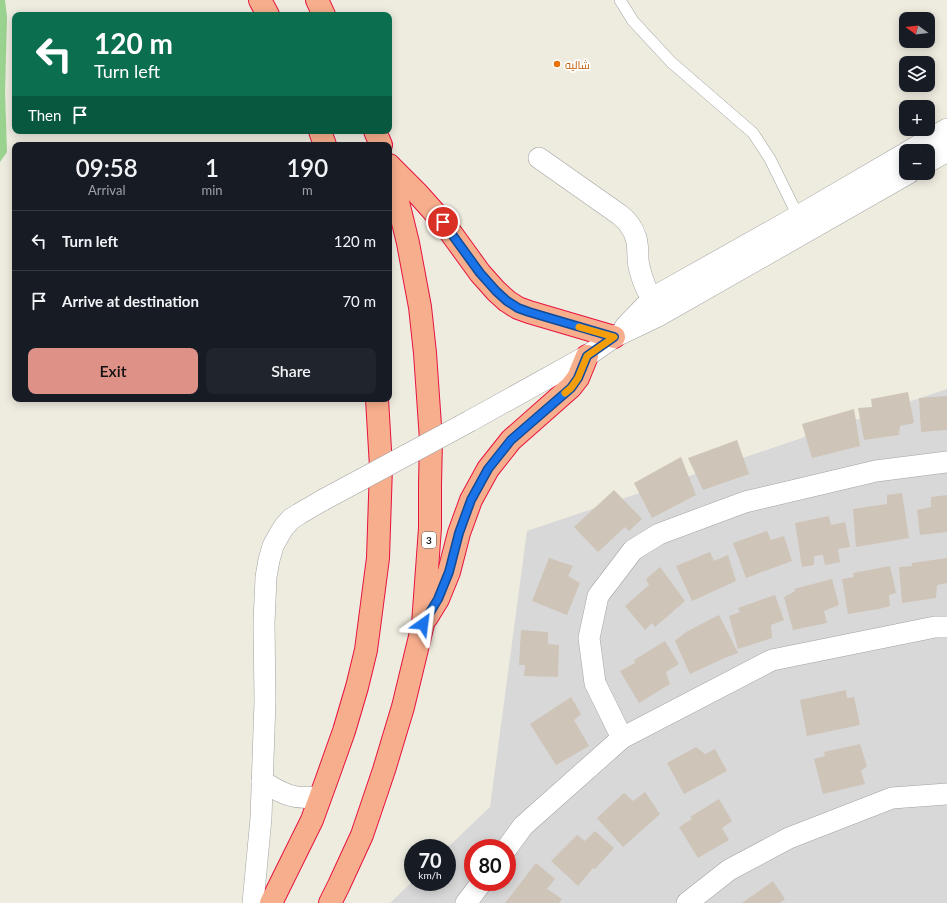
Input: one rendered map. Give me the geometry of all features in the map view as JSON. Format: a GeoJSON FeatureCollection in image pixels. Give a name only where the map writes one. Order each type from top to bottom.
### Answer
{"type":"FeatureCollection","features":[{"type":"Feature","properties":{"kind":"highway"},"geometry":{"type":"LineString","coordinates":[[260,0],[266,12]]}},
{"type":"Feature","properties":{"kind":"highway"},"geometry":{"type":"LineString","coordinates":[[317,0],[323,12]]}},
{"type":"Feature","properties":{"kind":"highway"},"geometry":{"type":"LineString","coordinates":[[392,168],[443,222],[480,273],[507,301],[518,308],[529,312],[614,337]]}},
{"type":"Feature","properties":{"kind":"highway","name":"3"},"geometry":{"type":"LineString","coordinates":[[330,903],[362,835],[384,770],[403,707],[423,624],[430,528],[431,440],[425,353],[420,307],[409,250],[392,178]]}},
{"type":"Feature","properties":{"kind":"highway"},"geometry":{"type":"LineString","coordinates":[[423,624],[438,599],[449,572],[459,533],[471,500],[488,469],[511,440],[571,388],[578,378],[587,356]]}},
{"type":"Feature","properties":{"kind":"highway"},"geometry":{"type":"LineString","coordinates":[[271,903],[312,820],[344,731],[366,650],[378,558],[381,467],[377,402]]}},
{"type":"Feature","properties":{"kind":"street"},"geometry":{"type":"LineString","coordinates":[[921,144],[947,129]]}},
{"type":"Feature","properties":{"kind":"street"},"geometry":{"type":"LineString","coordinates":[[935,158],[947,151]]}},
{"type":"Feature","properties":{"kind":"street"},"geometry":{"type":"LineString","coordinates":[[614,337],[654,297],[899,157]]}},
{"type":"Feature","properties":{"kind":"street"},"geometry":{"type":"LineString","coordinates":[[539,158],[620,214],[628,222],[636,239],[640,273],[649,295],[654,297]]}},
{"type":"Feature","properties":{"kind":"street"},"geometry":{"type":"LineString","coordinates":[[253,903],[260,832],[265,701],[264,623],[266,577],[269,560],[274,546],[284,527],[299,514],[323,500],[587,356],[614,337],[660,315],[899,178]]}},
{"type":"Feature","properties":{"kind":"street"},"geometry":{"type":"LineString","coordinates":[[622,738],[595,683],[589,638],[598,596],[633,550],[659,534],[745,502],[876,471],[947,462]]}},
{"type":"Feature","properties":{"kind":"street"},"geometry":{"type":"LineString","coordinates":[[514,839],[523,826],[622,738],[772,660],[935,627],[947,627]]}},
{"type":"Feature","properties":{"kind":"street"},"geometry":{"type":"LineString","coordinates":[[262,781],[284,793],[300,798],[309,799],[320,796]]}},
{"type":"Feature","properties":{"kind":"street"},"geometry":{"type":"LineString","coordinates":[[687,903],[729,870],[789,838],[892,798],[947,794]]}},
{"type":"Feature","properties":{"kind":"street"},"geometry":{"type":"LineString","coordinates":[[466,903],[475,891]]}},
{"type":"Feature","properties":{"kind":"lane"},"geometry":{"type":"LineString","coordinates":[[620,0],[633,20],[671,62],[752,133],[770,159],[798,216]]}},
{"type":"Feature","properties":{"kind":"shaded area"},"geometry":{"type":"Polygon","coordinates":[[[947,389],[947,903],[390,903],[404,890],[404,891],[456,891],[456,839],[490,807],[527,531],[947,389]]]}},
{"type":"Feature","properties":{"kind":"green space"},"geometry":{"type":"Polygon","coordinates":[[[0,0],[5,0],[7,17],[5,92],[7,152],[0,162],[0,0]]]}},
{"type":"Feature","properties":{"kind":"building"},"geometry":{"type":"Polygon","coordinates":[[[908,392],[914,423],[900,426],[899,435],[864,440],[858,408],[872,407],[871,399],[908,392]]]}},
{"type":"Feature","properties":{"kind":"building"},"geometry":{"type":"Polygon","coordinates":[[[947,396],[947,430],[921,432],[919,398],[947,396]]]}},
{"type":"Feature","properties":{"kind":"building"},"geometry":{"type":"Polygon","coordinates":[[[854,409],[860,446],[812,458],[802,424],[854,409]]]}},
{"type":"Feature","properties":{"kind":"building"},"geometry":{"type":"Polygon","coordinates":[[[737,440],[749,474],[703,490],[688,458],[737,440]]]}},
{"type":"Feature","properties":{"kind":"building"},"geometry":{"type":"Polygon","coordinates":[[[681,457],[696,495],[652,518],[634,483],[681,457]]]}},
{"type":"Feature","properties":{"kind":"building"},"geometry":{"type":"Polygon","coordinates":[[[614,490],[642,519],[629,531],[625,527],[598,552],[574,527],[614,490]]]}},
{"type":"Feature","properties":{"kind":"building"},"geometry":{"type":"Polygon","coordinates":[[[902,493],[909,538],[856,547],[853,509],[887,504],[887,495],[902,493]]]}},
{"type":"Feature","properties":{"kind":"building"},"geometry":{"type":"Polygon","coordinates":[[[947,495],[947,532],[920,535],[917,510],[931,507],[931,497],[947,495]]]}},
{"type":"Feature","properties":{"kind":"building"},"geometry":{"type":"Polygon","coordinates":[[[829,516],[831,525],[845,522],[850,547],[838,549],[840,562],[825,565],[823,555],[814,556],[814,565],[802,567],[795,523],[829,516]]]}},
{"type":"Feature","properties":{"kind":"building"},"geometry":{"type":"Polygon","coordinates":[[[767,531],[771,540],[784,536],[792,561],[746,578],[733,543],[767,531]]]}},
{"type":"Feature","properties":{"kind":"building"},"geometry":{"type":"Polygon","coordinates":[[[710,552],[714,561],[728,555],[736,581],[692,601],[676,566],[710,552]]]}},
{"type":"Feature","properties":{"kind":"building"},"geometry":{"type":"Polygon","coordinates":[[[549,558],[573,566],[568,576],[580,583],[567,615],[532,601],[549,558]]]}},
{"type":"Feature","properties":{"kind":"building"},"geometry":{"type":"Polygon","coordinates":[[[947,558],[947,583],[937,585],[936,598],[902,603],[899,567],[912,566],[912,563],[947,558]]]}},
{"type":"Feature","properties":{"kind":"building"},"geometry":{"type":"Polygon","coordinates":[[[890,566],[896,593],[889,595],[890,606],[848,614],[842,579],[854,577],[853,573],[890,566]]]}},
{"type":"Feature","properties":{"kind":"building"},"geometry":{"type":"Polygon","coordinates":[[[660,567],[685,601],[655,627],[652,623],[645,630],[625,606],[649,585],[646,579],[660,567]]]}},
{"type":"Feature","properties":{"kind":"building"},"geometry":{"type":"Polygon","coordinates":[[[832,579],[839,605],[824,611],[827,623],[793,630],[784,597],[795,591],[794,589],[832,579]]]}},
{"type":"Feature","properties":{"kind":"building"},"geometry":{"type":"Polygon","coordinates":[[[775,595],[784,620],[771,625],[772,638],[738,649],[729,616],[740,612],[738,608],[775,595]]]}},
{"type":"Feature","properties":{"kind":"building"},"geometry":{"type":"Polygon","coordinates":[[[719,615],[738,653],[690,674],[675,641],[686,632],[719,615]]]}},
{"type":"Feature","properties":{"kind":"building"},"geometry":{"type":"Polygon","coordinates":[[[521,630],[548,632],[548,644],[559,645],[558,677],[524,676],[525,665],[519,665],[521,630]]]}},
{"type":"Feature","properties":{"kind":"building"},"geometry":{"type":"Polygon","coordinates":[[[665,641],[679,664],[666,672],[670,684],[639,703],[620,671],[635,663],[634,660],[665,641]]]}},
{"type":"Feature","properties":{"kind":"building"},"geometry":{"type":"Polygon","coordinates":[[[846,690],[847,698],[854,697],[860,725],[807,736],[800,700],[846,690]]]}},
{"type":"Feature","properties":{"kind":"building"},"geometry":{"type":"Polygon","coordinates":[[[571,697],[581,714],[574,720],[589,746],[556,765],[530,724],[571,697]]]}},
{"type":"Feature","properties":{"kind":"building"},"geometry":{"type":"Polygon","coordinates":[[[860,744],[867,766],[861,771],[865,784],[823,794],[814,759],[825,756],[824,752],[860,744]]]}},
{"type":"Feature","properties":{"kind":"building"},"geometry":{"type":"Polygon","coordinates":[[[696,747],[705,754],[715,749],[727,771],[684,794],[667,763],[696,747]]]}},
{"type":"Feature","properties":{"kind":"building"},"geometry":{"type":"Polygon","coordinates":[[[645,792],[660,814],[623,847],[597,818],[624,793],[633,801],[645,792]]]}},
{"type":"Feature","properties":{"kind":"building"},"geometry":{"type":"Polygon","coordinates":[[[719,799],[732,821],[722,828],[729,840],[698,858],[679,827],[692,819],[690,817],[719,799]]]}},
{"type":"Feature","properties":{"kind":"building"},"geometry":{"type":"Polygon","coordinates":[[[595,831],[614,848],[595,869],[593,868],[578,886],[551,861],[577,835],[585,841],[595,831]]]}},
{"type":"Feature","properties":{"kind":"building"},"geometry":{"type":"Polygon","coordinates":[[[536,863],[555,879],[547,889],[562,899],[559,903],[505,903],[514,891],[516,891],[516,889],[536,863]]]}},
{"type":"Feature","properties":{"kind":"building"},"geometry":{"type":"Polygon","coordinates":[[[773,881],[785,899],[780,903],[742,903],[773,881]]]}},
{"type":"Feature","properties":{"kind":"slow traffic"},"geometry":{"type":"LineString","coordinates":[[565,393],[571,388],[578,378],[587,356],[614,337],[579,327]]}},
{"type":"Feature","properties":{"kind":"place","name":"شاليه"},"geometry":{"type":"Point","coordinates":[557,64]}},
{"type":"Feature","properties":{"kind":"route"},"geometry":{"type":"LineString","coordinates":[[423,624],[438,599],[449,572],[459,533],[471,500],[488,469],[502,449],[520,431],[571,388],[578,378],[587,356],[614,337],[529,312],[518,308],[507,301],[480,273],[443,222]]}}]}
